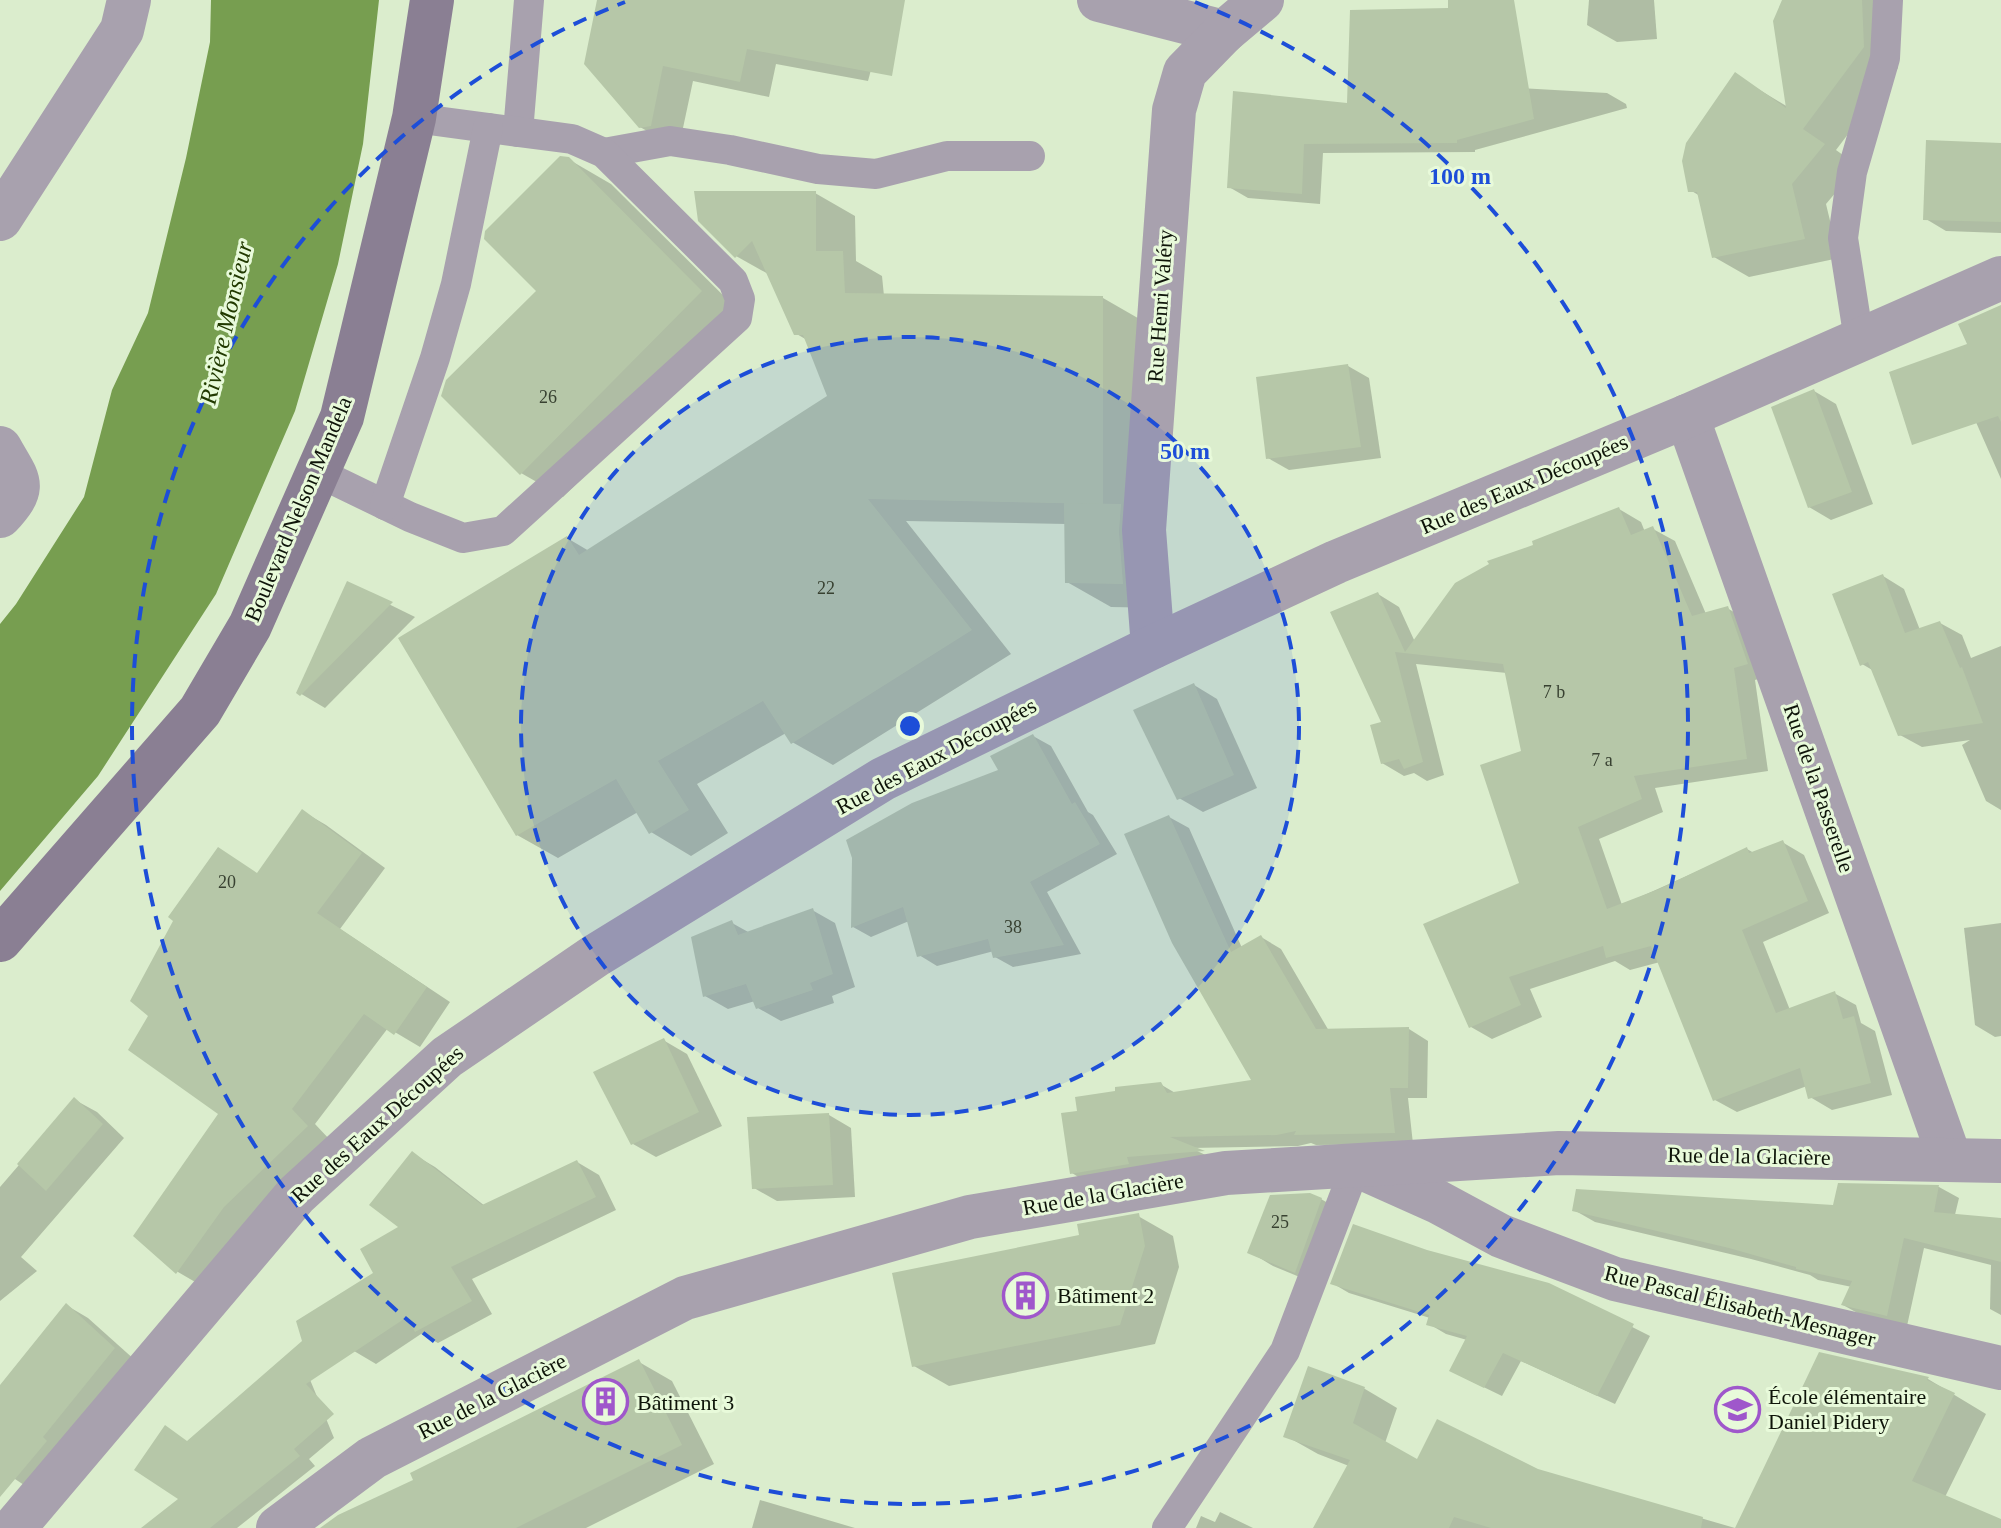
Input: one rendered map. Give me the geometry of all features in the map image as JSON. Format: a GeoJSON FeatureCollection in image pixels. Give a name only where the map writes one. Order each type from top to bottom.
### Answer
{"type":"FeatureCollection","features":[{"type":"Feature","properties":{"kind":"street"},"geometry":{"type":"LineString","coordinates":[[0,219],[122,30],[129,0]]}},
{"type":"Feature","properties":{"kind":"street","name":"Boulevard Nelson Mandela"},"geometry":{"type":"LineString","coordinates":[[0,940],[200,711],[250,626],[342,417],[414,118],[432,0]]}},
{"type":"Feature","properties":{"kind":"street"},"geometry":{"type":"LineString","coordinates":[[1099,0],[1224,32]]}},
{"type":"Feature","properties":{"kind":"street","name":"Rue Henri Valéry"},"geometry":{"type":"LineString","coordinates":[[1153,647],[1144,530],[1174,110],[1185,72],[1224,32],[1262,0]]}},
{"type":"Feature","properties":{"kind":"street","name":"Rue des Eaux Découpées"},"geometry":{"type":"LineString","coordinates":[[14,1528],[296,1195],[447,1057],[595,956],[883,779],[1153,647],[1336,562],[1687,416],[2001,278]]}},
{"type":"Feature","properties":{"kind":"street","name":"Rue de la Passerelle"},"geometry":{"type":"LineString","coordinates":[[1687,416],[1950,1159]]}},
{"type":"Feature","properties":{"kind":"street"},"geometry":{"type":"LineString","coordinates":[[0,448],[19,483],[17,498],[0,516]]}},
{"type":"Feature","properties":{"kind":"street","name":"Rue de la Glacière"},"geometry":{"type":"LineString","coordinates":[[278,1528],[372,1458],[685,1298],[970,1217],[1226,1173],[1559,1153],[2001,1161]]}},
{"type":"Feature","properties":{"kind":"street","name":"Rue Pascal Élisabeth-Mesnager"},"geometry":{"type":"LineString","coordinates":[[1356,1165],[1438,1202],[1501,1236],[1615,1279],[2001,1368]]}},
{"type":"Feature","properties":{"kind":"lane"},"geometry":{"type":"LineString","coordinates":[[518,132],[529,0]]}},
{"type":"Feature","properties":{"kind":"lane"},"geometry":{"type":"LineString","coordinates":[[1859,340],[1843,238],[1852,172],[1885,58],[1888,0]]}},
{"type":"Feature","properties":{"kind":"lane"},"geometry":{"type":"LineString","coordinates":[[317,472],[463,538],[503,531],[737,318],[740,299],[733,281],[604,153],[572,139],[414,118]]}},
{"type":"Feature","properties":{"kind":"lane"},"geometry":{"type":"LineString","coordinates":[[385,505],[435,358],[456,284],[488,128]]}},
{"type":"Feature","properties":{"kind":"lane"},"geometry":{"type":"LineString","coordinates":[[604,153],[670,141],[818,169],[876,174],[947,156],[1030,156]]}},
{"type":"Feature","properties":{"kind":"lane"},"geometry":{"type":"LineString","coordinates":[[1167,1528],[1285,1351],[1356,1165]]}},
{"type":"Feature","properties":{"kind":"water","name":"Rivière Monsieur"},"geometry":{"type":"Polygon","coordinates":[[[211,0],[379,0],[363,144],[338,264],[295,411],[216,594],[98,776],[0,891],[0,624],[84,497],[112,390],[148,313],[186,158],[210,42],[211,0]]]}},
{"type":"Feature","properties":{"kind":"building"},"geometry":{"type":"Polygon","coordinates":[[[597,0],[905,0],[892,76],[747,49],[740,82],[663,66],[651,126],[639,128],[584,64],[597,0]]]}},
{"type":"Feature","properties":{"kind":"building"},"geometry":{"type":"Polygon","coordinates":[[[1448,0],[1514,0],[1534,119],[1457,140],[1457,143],[1304,144],[1302,194],[1227,188],[1233,91],[1347,103],[1350,10],[1448,8],[1448,0]]]}},
{"type":"Feature","properties":{"kind":"building"},"geometry":{"type":"Polygon","coordinates":[[[1782,0],[1862,0],[1864,47],[1803,129],[1825,144],[1792,184],[1805,239],[1712,258],[1697,192],[1688,192],[1682,161],[1686,143],[1735,72],[1786,108],[1773,21],[1782,0]]]}},
{"type":"Feature","properties":{"kind":"building"},"geometry":{"type":"Polygon","coordinates":[[[1926,140],[2001,143],[2001,222],[1923,220],[1926,140]]]}},
{"type":"Feature","properties":{"kind":"building"},"geometry":{"type":"Polygon","coordinates":[[[560,156],[569,157],[702,291],[520,475],[441,396],[446,380],[536,291],[484,239],[485,231],[560,156]]]}},
{"type":"Feature","properties":{"kind":"building"},"geometry":{"type":"Polygon","coordinates":[[[694,191],[816,191],[816,251],[843,251],[845,293],[1103,296],[1103,504],[868,499],[972,630],[791,744],[763,701],[658,761],[689,810],[649,834],[616,779],[516,836],[398,638],[567,536],[579,555],[827,396],[803,335],[794,335],[752,241],[735,258],[698,221],[694,191]]]}},
{"type":"Feature","properties":{"kind":"building"},"geometry":{"type":"Polygon","coordinates":[[[2001,305],[2001,422],[1998,416],[1912,445],[1889,372],[1967,344],[1958,324],[2001,305]]]}},
{"type":"Feature","properties":{"kind":"building"},"geometry":{"type":"Polygon","coordinates":[[[1348,364],[1361,447],[1266,459],[1256,377],[1348,364]]]}},
{"type":"Feature","properties":{"kind":"building"},"geometry":{"type":"Polygon","coordinates":[[[1814,389],[1852,492],[1808,508],[1771,407],[1814,389]]]}},
{"type":"Feature","properties":{"kind":"building"},"geometry":{"type":"Polygon","coordinates":[[[1064,503],[1121,504],[1119,532],[1123,584],[1065,583],[1064,503]]]}},
{"type":"Feature","properties":{"kind":"building"},"geometry":{"type":"Polygon","coordinates":[[[1619,507],[1631,535],[1653,526],[1692,616],[1728,606],[1748,664],[1734,668],[1747,759],[1634,776],[1642,799],[1578,827],[1607,909],[1659,889],[1747,847],[1749,853],[1783,840],[1808,901],[1742,930],[1776,1013],[1835,991],[1843,1019],[1854,1016],[1871,1083],[1808,1099],[1800,1068],[1713,1101],[1651,946],[1606,958],[1603,946],[1509,977],[1521,1005],[1469,1028],[1423,924],[1519,883],[1480,765],[1521,751],[1503,664],[1395,652],[1423,762],[1404,769],[1399,759],[1381,764],[1370,725],[1381,722],[1330,612],[1378,592],[1405,652],[1455,583],[1489,564],[1487,561],[1533,545],[1532,541],[1619,507]]]}},
{"type":"Feature","properties":{"kind":"building"},"geometry":{"type":"Polygon","coordinates":[[[1883,574],[1905,633],[1940,621],[1962,667],[1983,723],[1898,736],[1868,662],[1860,666],[1832,594],[1883,574]]]}},
{"type":"Feature","properties":{"kind":"building"},"geometry":{"type":"Polygon","coordinates":[[[347,581],[393,602],[300,696],[296,693],[347,581]]]}},
{"type":"Feature","properties":{"kind":"building"},"geometry":{"type":"Polygon","coordinates":[[[1194,683],[1234,775],[1177,800],[1133,710],[1194,683]]]}},
{"type":"Feature","properties":{"kind":"building"},"geometry":{"type":"Polygon","coordinates":[[[1033,734],[1072,804],[1075,802],[1100,844],[1030,882],[1064,945],[993,958],[988,939],[917,957],[903,907],[851,928],[852,858],[846,840],[912,803],[998,770],[990,756],[1033,734]]]}},
{"type":"Feature","properties":{"kind":"building"},"geometry":{"type":"Polygon","coordinates":[[[302,809],[362,853],[317,913],[427,987],[394,1035],[364,1014],[292,1109],[308,1126],[224,1207],[176,1274],[133,1236],[218,1114],[128,1050],[148,1016],[130,1001],[173,921],[168,917],[218,847],[257,873],[302,809]]]}},
{"type":"Feature","properties":{"kind":"building"},"geometry":{"type":"Polygon","coordinates":[[[1169,815],[1231,952],[1261,935],[1316,1029],[1409,1027],[1408,1088],[1390,1088],[1395,1133],[1294,1135],[1296,1131],[1277,1135],[1170,1137],[1205,1151],[1127,1157],[1129,1164],[1070,1174],[1061,1113],[1077,1111],[1075,1097],[1115,1091],[1115,1087],[1161,1082],[1167,1093],[1251,1080],[1172,943],[1124,834],[1169,815]]]}},
{"type":"Feature","properties":{"kind":"building"},"geometry":{"type":"Polygon","coordinates":[[[813,908],[833,974],[810,983],[813,990],[756,1009],[746,984],[703,997],[691,937],[732,920],[738,935],[813,908]]]}},
{"type":"Feature","properties":{"kind":"building"},"geometry":{"type":"Polygon","coordinates":[[[664,1038],[699,1112],[631,1145],[593,1072],[664,1038]]]}},
{"type":"Feature","properties":{"kind":"building"},"geometry":{"type":"Polygon","coordinates":[[[74,1097],[103,1124],[46,1191],[17,1164],[74,1097]]]}},
{"type":"Feature","properties":{"kind":"building"},"geometry":{"type":"Polygon","coordinates":[[[829,1113],[833,1185],[752,1189],[747,1117],[829,1113]]]}},
{"type":"Feature","properties":{"kind":"building"},"geometry":{"type":"Polygon","coordinates":[[[412,1151],[482,1205],[577,1160],[596,1197],[451,1267],[472,1301],[415,1332],[407,1317],[306,1384],[334,1414],[294,1449],[300,1456],[210,1528],[141,1528],[178,1499],[134,1470],[165,1425],[187,1441],[302,1341],[296,1321],[373,1273],[360,1249],[398,1227],[369,1205],[412,1151]]]}},
{"type":"Feature","properties":{"kind":"building"},"geometry":{"type":"Polygon","coordinates":[[[1838,1183],[1939,1185],[1934,1212],[2001,1218],[2001,1262],[1904,1238],[1887,1316],[1841,1305],[1852,1281],[1572,1211],[1576,1189],[1833,1205],[1838,1183]]]}},
{"type":"Feature","properties":{"kind":"building"},"geometry":{"type":"Polygon","coordinates":[[[1310,1193],[1322,1198],[1295,1273],[1247,1253],[1270,1195],[1310,1193]]]}},
{"type":"Feature","properties":{"kind":"building","name":"Bâtiment 2"},"geometry":{"type":"Polygon","coordinates":[[[1139,1213],[1145,1246],[1120,1325],[912,1367],[892,1273],[1079,1235],[1077,1224],[1139,1213]]]}},
{"type":"Feature","properties":{"kind":"building"},"geometry":{"type":"Polygon","coordinates":[[[1353,1224],[1427,1250],[1549,1283],[1634,1324],[1597,1396],[1503,1353],[1484,1388],[1449,1371],[1467,1336],[1426,1325],[1429,1315],[1330,1284],[1353,1224]]]}},
{"type":"Feature","properties":{"kind":"building"},"geometry":{"type":"Polygon","coordinates":[[[66,1303],[115,1348],[43,1437],[47,1441],[0,1497],[0,1385],[66,1303]]]}},
{"type":"Feature","properties":{"kind":"building"},"geometry":{"type":"Polygon","coordinates":[[[1819,1352],[1929,1377],[1927,1380],[1955,1393],[1912,1481],[2001,1519],[2001,1528],[1735,1528],[1819,1352]]]}},
{"type":"Feature","properties":{"kind":"building","name":"Bâtiment 3"},"geometry":{"type":"Polygon","coordinates":[[[639,1359],[682,1445],[516,1528],[320,1528],[338,1515],[413,1480],[410,1473],[639,1359]]]}},
{"type":"Feature","properties":{"kind":"building"},"geometry":{"type":"Polygon","coordinates":[[[1308,1366],[1365,1387],[1353,1423],[1417,1459],[1437,1419],[1538,1469],[1703,1517],[1701,1528],[1491,1528],[1454,1517],[1449,1528],[1313,1528],[1350,1460],[1283,1437],[1308,1366]]]}},
{"type":"Feature","properties":{"kind":"place","name":"Bâtiment 2"},"geometry":{"type":"Point","coordinates":[1026,1295]}},
{"type":"Feature","properties":{"kind":"place","name":"Bâtiment 3"},"geometry":{"type":"Point","coordinates":[606,1402]}},
{"type":"Feature","properties":{"kind":"place","name":"École élémentaire Daniel Pidery"},"geometry":{"type":"Point","coordinates":[1737,1409]}}]}
